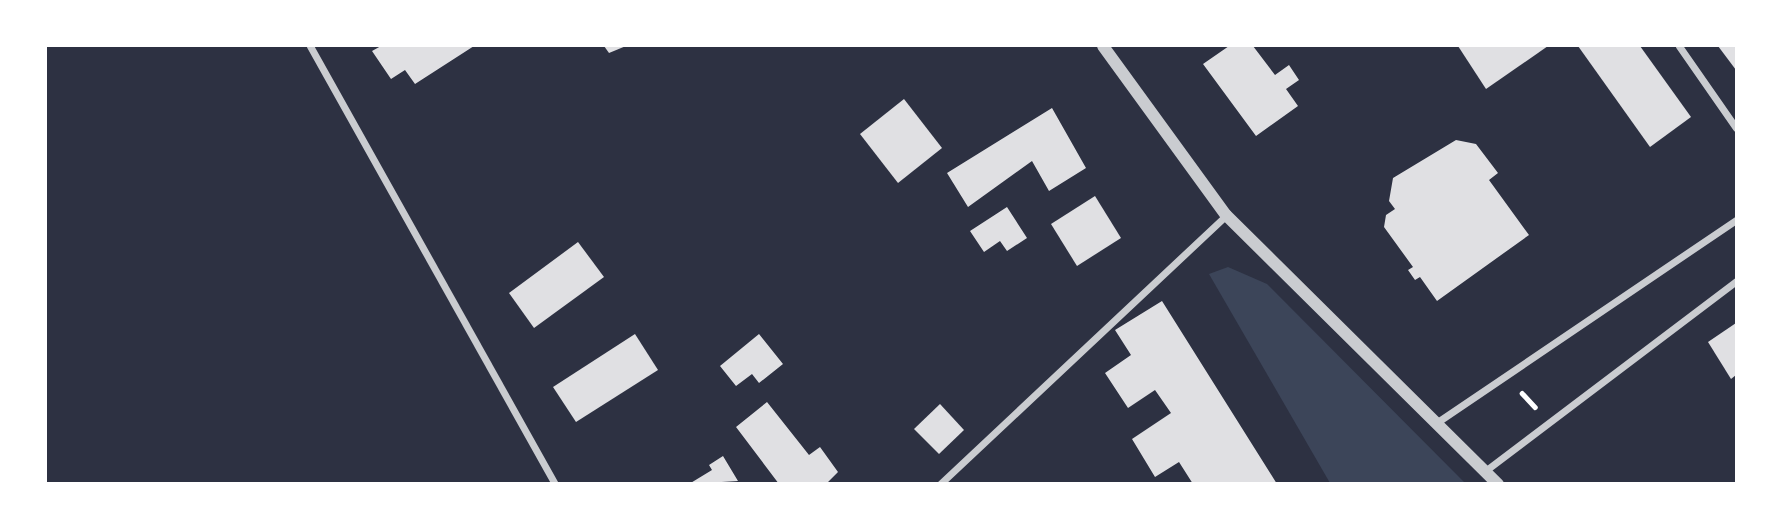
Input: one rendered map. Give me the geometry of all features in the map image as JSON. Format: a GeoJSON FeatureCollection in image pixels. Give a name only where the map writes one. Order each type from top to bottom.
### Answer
{"type":"FeatureCollection","features":[{"type":"Feature","properties":{"kind":"street"},"geometry":{"type":"LineString","coordinates":[[310,46],[555,484]]}},
{"type":"Feature","properties":{"kind":"street"},"geometry":{"type":"LineString","coordinates":[[1103,46],[1226,215],[1498,484]]}},
{"type":"Feature","properties":{"kind":"street"},"geometry":{"type":"LineString","coordinates":[[1679,46],[1737,128]]}},
{"type":"Feature","properties":{"kind":"street"},"geometry":{"type":"LineString","coordinates":[[940,484],[1226,215]]}},
{"type":"Feature","properties":{"kind":"street"},"geometry":{"type":"LineString","coordinates":[[1436,422],[1498,377],[1737,220]]}},
{"type":"Feature","properties":{"kind":"street"},"geometry":{"type":"LineString","coordinates":[[1485,471],[1737,281]]}},
{"type":"Feature","properties":{"kind":"path"},"geometry":{"type":"LineString","coordinates":[[1498,377],[1524,394],[1549,423]]}},
{"type":"Feature","properties":{"kind":"shaded area"},"geometry":{"type":"Polygon","coordinates":[[[1228,267],[1267,284],[1465,483],[1330,483],[1209,274],[1228,267]]]}},
{"type":"Feature","properties":{"kind":"building"},"geometry":{"type":"Polygon","coordinates":[[[381,46],[474,46],[415,84],[405,70],[391,79],[372,51],[381,46]]]}},
{"type":"Feature","properties":{"kind":"building"},"geometry":{"type":"Polygon","coordinates":[[[604,46],[626,46],[609,53],[604,46]]]}},
{"type":"Feature","properties":{"kind":"building"},"geometry":{"type":"Polygon","coordinates":[[[1229,46],[1253,46],[1275,75],[1289,65],[1299,80],[1286,89],[1298,106],[1256,136],[1203,64],[1229,46]]]}},
{"type":"Feature","properties":{"kind":"building"},"geometry":{"type":"Polygon","coordinates":[[[1458,46],[1548,46],[1486,89],[1458,46]]]}},
{"type":"Feature","properties":{"kind":"building"},"geometry":{"type":"Polygon","coordinates":[[[1578,46],[1640,46],[1691,117],[1650,147],[1578,46]]]}},
{"type":"Feature","properties":{"kind":"building"},"geometry":{"type":"Polygon","coordinates":[[[1718,46],[1736,46],[1736,70],[1718,46]]]}},
{"type":"Feature","properties":{"kind":"building"},"geometry":{"type":"Polygon","coordinates":[[[904,99],[942,148],[898,183],[860,134],[904,99]]]}},
{"type":"Feature","properties":{"kind":"building"},"geometry":{"type":"Polygon","coordinates":[[[1052,108],[1086,168],[1049,191],[1032,161],[968,207],[947,173],[1052,108]]]}},
{"type":"Feature","properties":{"kind":"building"},"geometry":{"type":"Polygon","coordinates":[[[1456,140],[1476,144],[1498,173],[1489,180],[1529,235],[1437,301],[1420,277],[1415,280],[1408,270],[1413,267],[1384,227],[1386,215],[1395,209],[1389,201],[1393,178],[1456,140]]]}},
{"type":"Feature","properties":{"kind":"building"},"geometry":{"type":"Polygon","coordinates":[[[1095,196],[1121,238],[1077,266],[1051,224],[1095,196]]]}},
{"type":"Feature","properties":{"kind":"building"},"geometry":{"type":"Polygon","coordinates":[[[1007,207],[1027,238],[1007,251],[1000,241],[984,252],[970,231],[1007,207]]]}},
{"type":"Feature","properties":{"kind":"building"},"geometry":{"type":"Polygon","coordinates":[[[578,242],[604,277],[534,328],[509,293],[578,242]]]}},
{"type":"Feature","properties":{"kind":"building"},"geometry":{"type":"Polygon","coordinates":[[[1162,301],[1277,484],[1193,484],[1179,462],[1155,477],[1132,439],[1171,413],[1155,390],[1128,408],[1105,373],[1131,355],[1115,330],[1162,301]]]}},
{"type":"Feature","properties":{"kind":"building"},"geometry":{"type":"Polygon","coordinates":[[[1736,323],[1736,375],[1731,379],[1708,342],[1736,323]]]}},
{"type":"Feature","properties":{"kind":"building"},"geometry":{"type":"Polygon","coordinates":[[[635,334],[658,370],[576,422],[553,387],[635,334]]]}},
{"type":"Feature","properties":{"kind":"building"},"geometry":{"type":"Polygon","coordinates":[[[759,334],[783,364],[759,383],[752,374],[736,386],[720,366],[759,334]]]}},
{"type":"Feature","properties":{"kind":"building"},"geometry":{"type":"Polygon","coordinates":[[[767,402],[809,455],[820,447],[838,472],[826,484],[779,484],[736,427],[767,402]]]}},
{"type":"Feature","properties":{"kind":"building"},"geometry":{"type":"Polygon","coordinates":[[[940,404],[964,430],[939,454],[914,429],[940,404]]]}},
{"type":"Feature","properties":{"kind":"building"},"geometry":{"type":"Polygon","coordinates":[[[723,456],[738,481],[689,484],[712,470],[709,465],[723,456]]]}}]}
